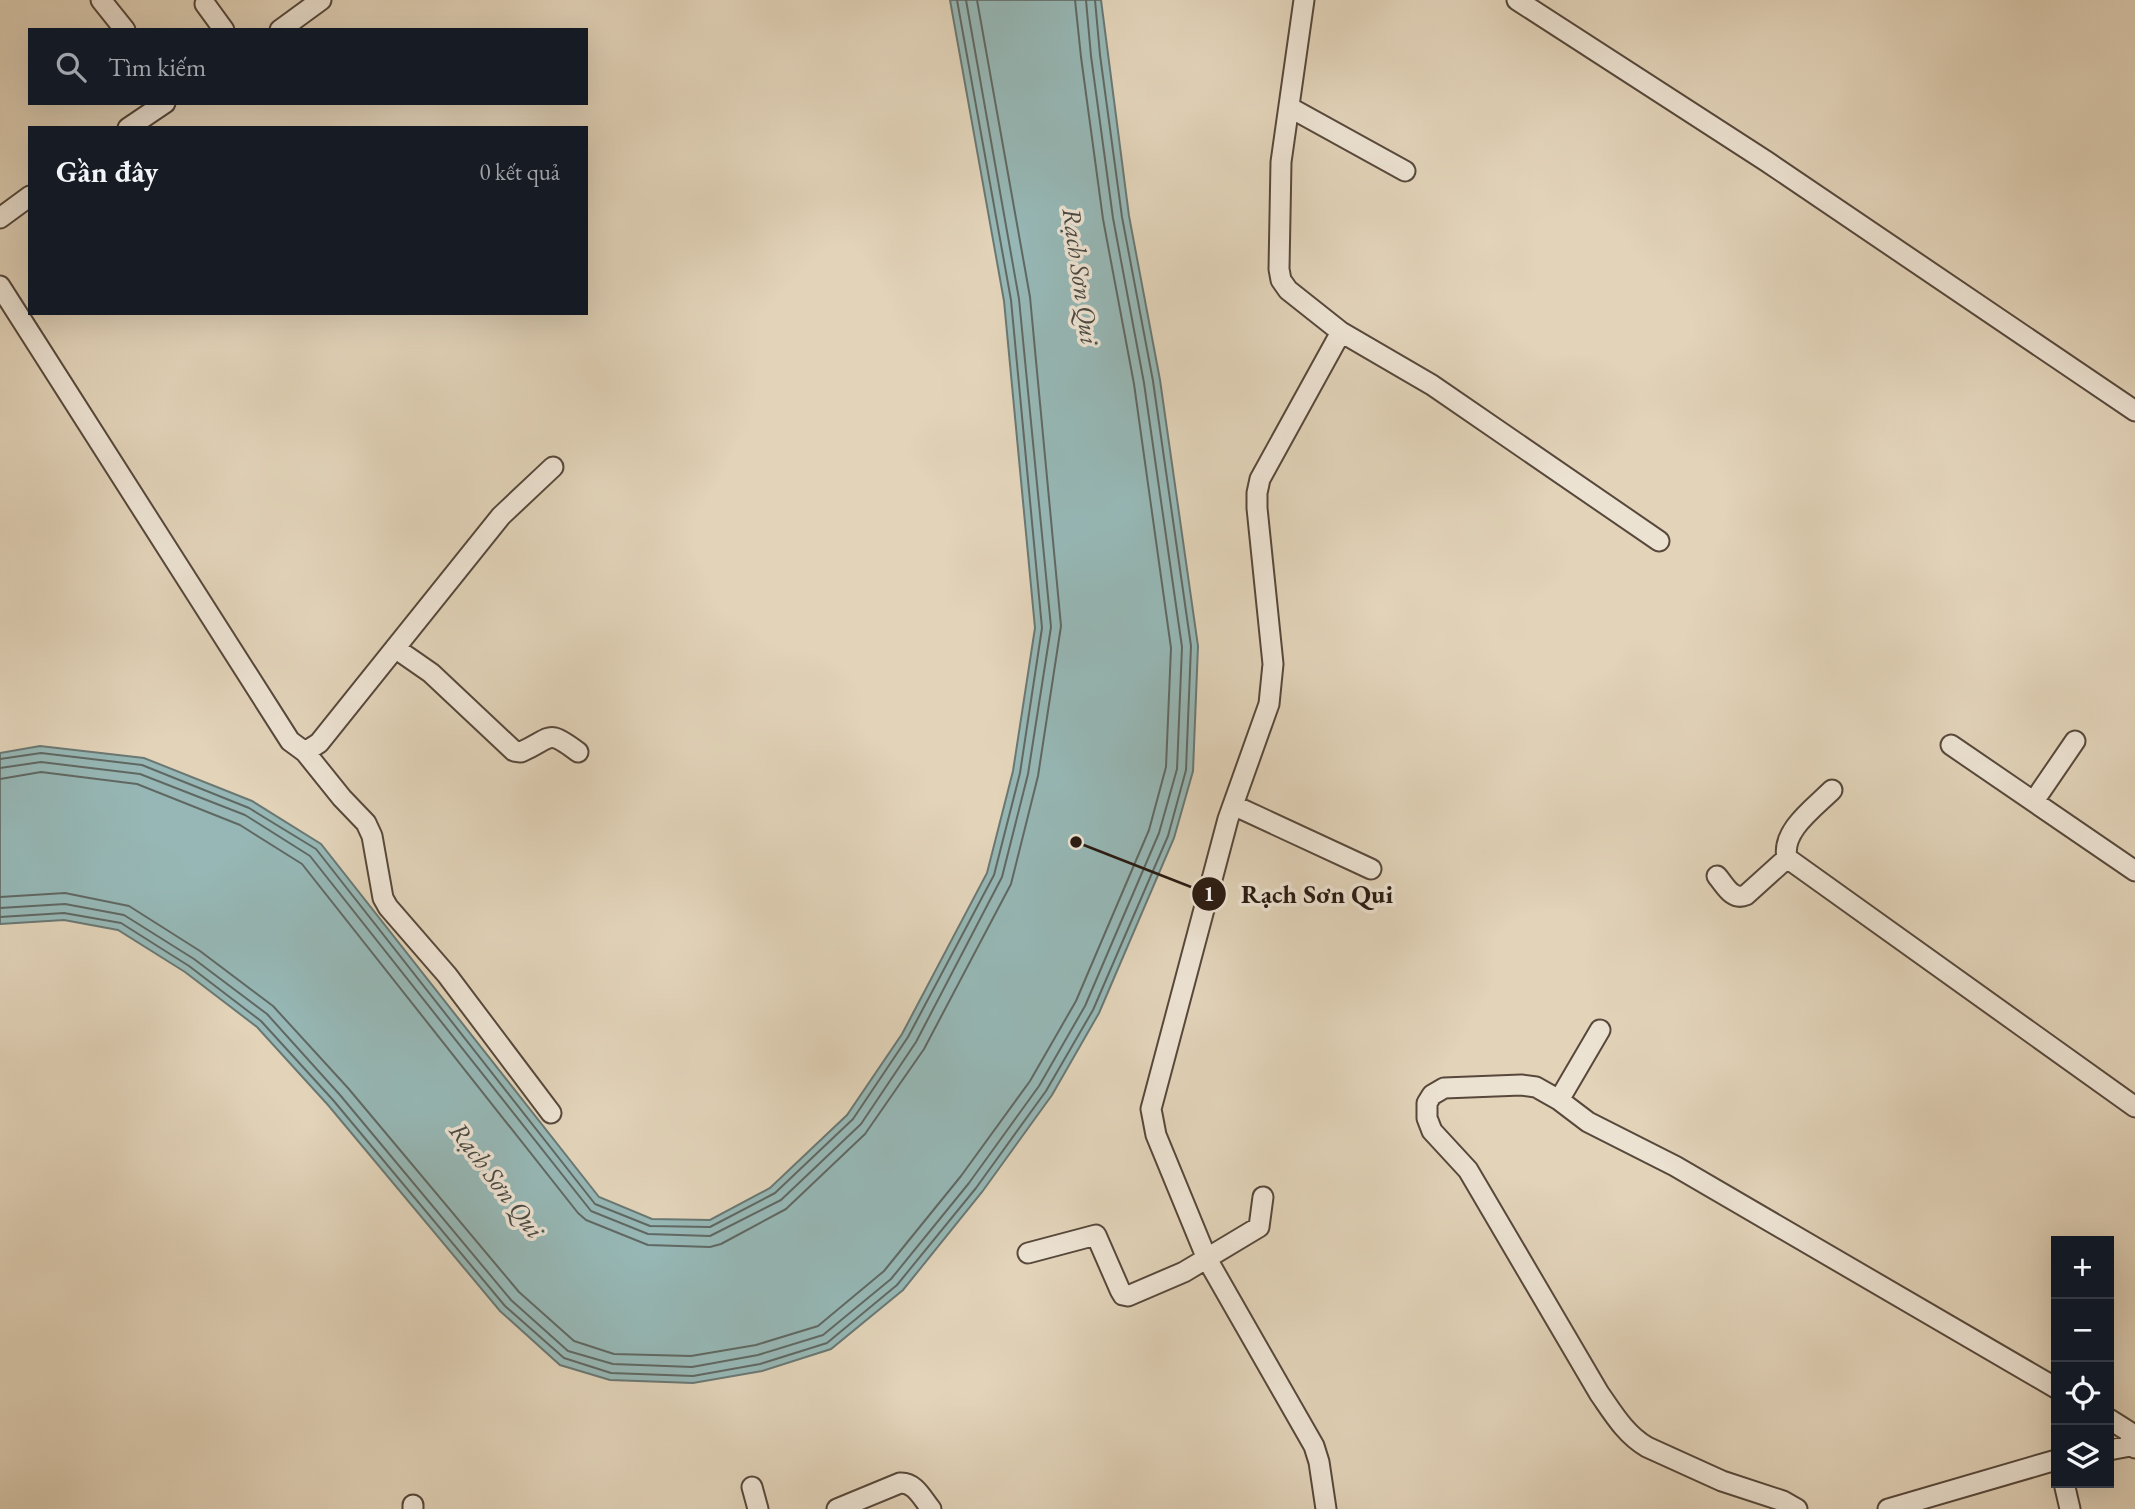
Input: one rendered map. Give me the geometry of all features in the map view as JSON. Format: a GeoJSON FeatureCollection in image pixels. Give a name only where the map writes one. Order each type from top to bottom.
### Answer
{"type":"FeatureCollection","features":[{"type":"Feature","properties":{"kind":"street"},"geometry":{"type":"LineString","coordinates":[[101,0],[123,28]]}},
{"type":"Feature","properties":{"kind":"street"},"geometry":{"type":"LineString","coordinates":[[283,28],[321,0]]}},
{"type":"Feature","properties":{"kind":"street"},"geometry":{"type":"LineString","coordinates":[[1517,0],[1766,162],[2135,411]]}},
{"type":"Feature","properties":{"kind":"street"},"geometry":{"type":"LineString","coordinates":[[205,4],[223,28]]}},
{"type":"Feature","properties":{"kind":"street"},"geometry":{"type":"LineString","coordinates":[[1302,16],[1281,162],[1280,280],[1288,290],[1341,332],[1432,385],[1659,541]]}},
{"type":"Feature","properties":{"kind":"street"},"geometry":{"type":"LineString","coordinates":[[131,126],[162,105]]}},
{"type":"Feature","properties":{"kind":"street"},"geometry":{"type":"LineString","coordinates":[[1289,107],[1405,172]]}},
{"type":"Feature","properties":{"kind":"street"},"geometry":{"type":"LineString","coordinates":[[0,218],[28,197]]}},
{"type":"Feature","properties":{"kind":"street"},"geometry":{"type":"LineString","coordinates":[[0,286],[290,741],[305,752],[366,823],[372,836],[383,898],[388,907],[447,975],[551,1113]]}},
{"type":"Feature","properties":{"kind":"street"},"geometry":{"type":"LineString","coordinates":[[1326,1509],[1314,1446],[1197,1265],[1156,1135],[1151,1109],[1233,804],[1269,704],[1273,683],[1257,508],[1258,486],[1341,332]]}},
{"type":"Feature","properties":{"kind":"street"},"geometry":{"type":"LineString","coordinates":[[305,752],[319,743],[501,516],[552,467]]}},
{"type":"Feature","properties":{"kind":"street"},"geometry":{"type":"LineString","coordinates":[[395,648],[431,673],[514,751],[521,752],[552,736],[558,737],[578,752]]}},
{"type":"Feature","properties":{"kind":"street"},"geometry":{"type":"LineString","coordinates":[[2034,801],[2075,741]]}},
{"type":"Feature","properties":{"kind":"street"},"geometry":{"type":"LineString","coordinates":[[1951,745],[2135,871]]}},
{"type":"Feature","properties":{"kind":"street"},"geometry":{"type":"LineString","coordinates":[[1832,790],[1789,834],[1785,849],[1787,858],[2135,1107]]}},
{"type":"Feature","properties":{"kind":"street"},"geometry":{"type":"LineString","coordinates":[[1233,804],[1371,869]]}},
{"type":"Feature","properties":{"kind":"street"},"geometry":{"type":"LineString","coordinates":[[1717,876],[1740,898],[1787,858]]}},
{"type":"Feature","properties":{"kind":"street"},"geometry":{"type":"LineString","coordinates":[[1559,1100],[1600,1030]]}},
{"type":"Feature","properties":{"kind":"street"},"geometry":{"type":"LineString","coordinates":[[1797,1509],[1783,1501],[1722,1481],[1635,1440],[1599,1393],[1468,1170],[1432,1131],[1427,1118],[1426,1103],[1432,1095],[1444,1088],[1521,1085],[1535,1087],[1559,1100],[1588,1122],[1675,1166],[2051,1385]]}},
{"type":"Feature","properties":{"kind":"street"},"geometry":{"type":"LineString","coordinates":[[1028,1253],[1096,1235],[1120,1290],[1123,1295],[1128,1296],[1197,1265],[1259,1227],[1263,1197]]}},
{"type":"Feature","properties":{"kind":"street"},"geometry":{"type":"LineString","coordinates":[[2114,1422],[2128,1431],[2135,1446],[2114,1449]]}},
{"type":"Feature","properties":{"kind":"street"},"geometry":{"type":"LineString","coordinates":[[1888,1509],[1910,1506],[2051,1462]]}},
{"type":"Feature","properties":{"kind":"street"},"geometry":{"type":"LineString","coordinates":[[837,1509],[907,1482],[914,1486],[931,1509]]}},
{"type":"Feature","properties":{"kind":"street"},"geometry":{"type":"LineString","coordinates":[[752,1487],[758,1509]]}},
{"type":"Feature","properties":{"kind":"street"},"geometry":{"type":"LineString","coordinates":[[2065,1488],[2070,1509]]}},
{"type":"Feature","properties":{"kind":"water"},"geometry":{"type":"Polygon","coordinates":[[[950,0],[1101,0],[1129,216],[1160,380],[1198,646],[1193,771],[1174,838],[1099,1013],[1052,1095],[982,1192],[903,1290],[831,1349],[762,1371],[693,1383],[610,1380],[560,1365],[500,1311],[328,1105],[257,1027],[185,972],[118,930],[64,920],[0,924],[0,753],[40,746],[144,758],[252,801],[321,844],[599,1197],[652,1219],[710,1220],[770,1188],[847,1115],[902,1034],[987,873],[1013,771],[1035,628],[1004,301],[950,0]]]}},
{"type":"Feature","properties":{"kind":"place","name":"Rạch Sơn Qui"},"geometry":{"type":"Point","coordinates":[1076,842]}}]}
